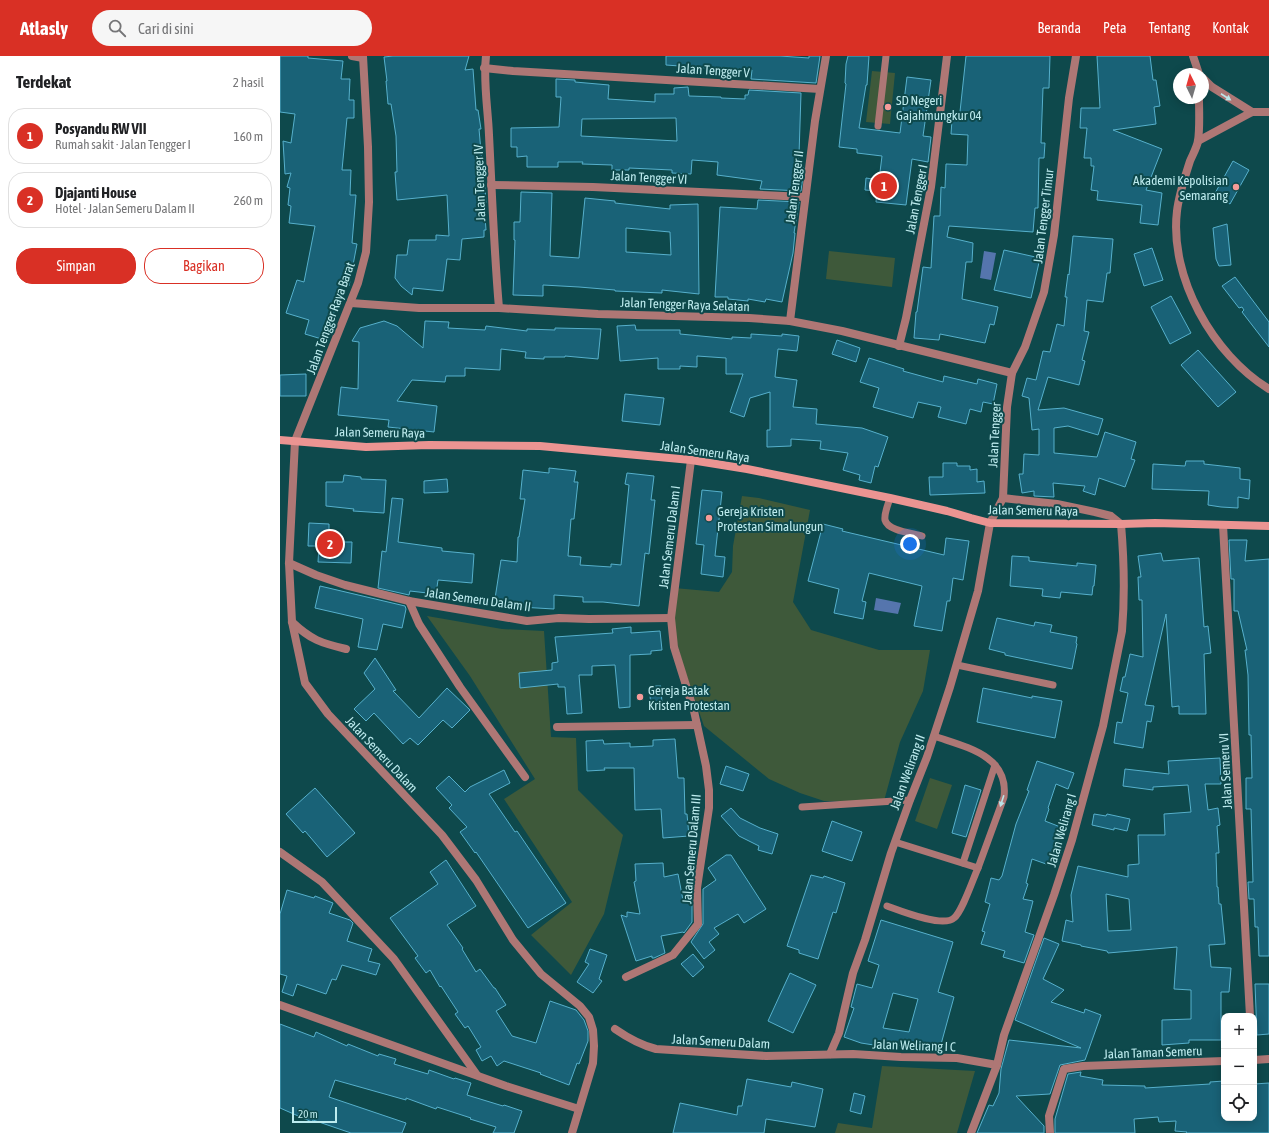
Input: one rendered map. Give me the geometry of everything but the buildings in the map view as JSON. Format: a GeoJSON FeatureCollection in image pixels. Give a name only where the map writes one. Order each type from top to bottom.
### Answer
{"type":"FeatureCollection","features":[{"type":"Feature","properties":{"kind":"street"},"geometry":{"type":"LineString","coordinates":[[352,56],[363,57]]}},
{"type":"Feature","properties":{"kind":"street","name":"Jalan Tengger IV"},"geometry":{"type":"LineString","coordinates":[[486,56],[484,68],[498,308]]}},
{"type":"Feature","properties":{"kind":"street","name":"Jalan Tengger II"},"geometry":{"type":"LineString","coordinates":[[790,321],[805,197],[826,56]]}},
{"type":"Feature","properties":{"kind":"street","name":"Jalan Tengger I"},"geometry":{"type":"LineString","coordinates":[[899,346],[906,318],[931,187],[947,56]]}},
{"type":"Feature","properties":{"kind":"street","name":"Jalan Tengger Timur"},"geometry":{"type":"LineString","coordinates":[[1012,373],[1025,347],[1044,292],[1054,235],[1068,105],[1076,56]]}},
{"type":"Feature","properties":{"kind":"street"},"geometry":{"type":"LineString","coordinates":[[1193,56],[1197,68]]}},
{"type":"Feature","properties":{"kind":"street","name":"Jalan Tengger Raya Barat"},"geometry":{"type":"LineString","coordinates":[[295,441],[351,303],[366,252],[369,202],[368,147],[363,57]]}},
{"type":"Feature","properties":{"kind":"street","name":"Jalan Tengger V"},"geometry":{"type":"LineString","coordinates":[[484,68],[820,89]]}},
{"type":"Feature","properties":{"kind":"street"},"geometry":{"type":"LineString","coordinates":[[1209,85],[1212,88],[1252,112]]}},
{"type":"Feature","properties":{"kind":"street"},"geometry":{"type":"LineString","coordinates":[[1199,104],[1198,141],[1182,184],[1177,210],[1178,256],[1194,301],[1214,335],[1230,356],[1251,376],[1269,389]]}},
{"type":"Feature","properties":{"kind":"street"},"geometry":{"type":"LineString","coordinates":[[1198,141],[1252,112],[1269,112]]}},
{"type":"Feature","properties":{"kind":"street","name":"Jalan Tengger VI"},"geometry":{"type":"LineString","coordinates":[[491,185],[608,187],[805,197]]}},
{"type":"Feature","properties":{"kind":"street","name":"Jalan Tengger Raya Selatan"},"geometry":{"type":"LineString","coordinates":[[351,303],[419,308],[498,308],[591,314],[749,318],[790,321],[842,331],[1012,373]]}},
{"type":"Feature","properties":{"kind":"street","name":"Jalan Tengger"},"geometry":{"type":"LineString","coordinates":[[1003,498],[1007,407],[1012,373]]}},
{"type":"Feature","properties":{"kind":"street","name":"Jalan Semeru Raya"},"geometry":{"type":"LineString","coordinates":[[280,440],[366,447],[429,445],[540,446],[691,460],[747,469],[890,498],[947,511],[990,523],[1155,523],[1269,526]]}},
{"type":"Feature","properties":{"kind":"street","name":"Jalan Semeru Dalam"},"geometry":{"type":"LineString","coordinates":[[295,441],[289,563],[292,622],[305,682],[328,714],[442,835],[476,880],[513,940],[541,974],[580,1006],[589,1017],[593,1030],[593,1063],[579,1109]]}},
{"type":"Feature","properties":{"kind":"street","name":"Jalan Semeru Dalam I"},"geometry":{"type":"LineString","coordinates":[[670,618],[691,460]]}},
{"type":"Feature","properties":{"kind":"street","name":"Jalan Semeru Raya"},"geometry":{"type":"LineString","coordinates":[[1003,498],[1057,504],[1095,512],[1111,516],[1121,524]]}},
{"type":"Feature","properties":{"kind":"street","name":"Jalan Welirang II"},"geometry":{"type":"LineString","coordinates":[[830,1054],[839,1033],[853,973],[865,940],[882,879],[910,800],[927,758],[957,665],[978,591],[990,523],[1003,498]]}},
{"type":"Feature","properties":{"kind":"street","name":"Jalan Welirang I"},"geometry":{"type":"LineString","coordinates":[[971,1133],[997,1065],[1004,1035],[1072,840],[1103,726],[1122,630],[1124,556],[1121,524]]}},
{"type":"Feature","properties":{"kind":"street","name":"Jalan Semeru VI"},"geometry":{"type":"LineString","coordinates":[[1223,525],[1250,1013]]}},
{"type":"Feature","properties":{"kind":"street","name":"Jalan Semeru Dalam II"},"geometry":{"type":"LineString","coordinates":[[289,563],[316,576],[409,601],[527,621],[559,618],[670,618]]}},
{"type":"Feature","properties":{"kind":"street"},"geometry":{"type":"LineString","coordinates":[[409,601],[419,624],[460,687],[524,777]]}},
{"type":"Feature","properties":{"kind":"street","name":"Jalan Semeru Dalam III"},"geometry":{"type":"LineString","coordinates":[[626,977],[673,955],[698,924],[698,888],[709,808],[709,790],[706,766],[694,711],[674,648],[670,618]]}},
{"type":"Feature","properties":{"kind":"street"},"geometry":{"type":"LineString","coordinates":[[292,622],[305,634],[324,644],[346,649]]}},
{"type":"Feature","properties":{"kind":"street"},"geometry":{"type":"LineString","coordinates":[[557,727],[697,725]]}},
{"type":"Feature","properties":{"kind":"street"},"geometry":{"type":"LineString","coordinates":[[280,852],[322,882],[394,959],[476,1075]]}},
{"type":"Feature","properties":{"kind":"street"},"geometry":{"type":"LineString","coordinates":[[280,1005],[476,1075],[579,1109],[572,1133]]}},
{"type":"Feature","properties":{"kind":"street","name":"Jalan Semeru Dalam"},"geometry":{"type":"LineString","coordinates":[[615,1028],[631,1040],[656,1049],[766,1056],[830,1054]]}},
{"type":"Feature","properties":{"kind":"street","name":"Jalan Welirang I C"},"geometry":{"type":"LineString","coordinates":[[830,1054],[956,1058],[997,1065]]}},
{"type":"Feature","properties":{"kind":"street"},"geometry":{"type":"LineString","coordinates":[[1257,1060],[1269,1059]]}},
{"type":"Feature","properties":{"kind":"street","name":"Jalan Taman Semeru"},"geometry":{"type":"LineString","coordinates":[[1050,1133],[1049,1116],[1062,1071],[1064,1069],[1083,1066],[1221,1061]]}},
{"type":"Feature","properties":{"kind":"lane"},"geometry":{"type":"LineString","coordinates":[[878,126],[886,56]]}},
{"type":"Feature","properties":{"kind":"lane"},"geometry":{"type":"LineString","coordinates":[[890,498],[885,519],[887,524],[891,528],[922,536]]}},
{"type":"Feature","properties":{"kind":"lane"},"geometry":{"type":"LineString","coordinates":[[957,665],[1053,685]]}},
{"type":"Feature","properties":{"kind":"lane"},"geometry":{"type":"LineString","coordinates":[[887,906],[923,918],[942,922],[949,922],[955,918],[960,911],[978,868],[1004,797],[1005,787],[1003,778],[995,765],[979,752],[934,736]]}},
{"type":"Feature","properties":{"kind":"lane"},"geometry":{"type":"LineString","coordinates":[[963,863],[995,765]]}},
{"type":"Feature","properties":{"kind":"lane"},"geometry":{"type":"LineString","coordinates":[[802,807],[910,800]]}},
{"type":"Feature","properties":{"kind":"lane"},"geometry":{"type":"LineString","coordinates":[[895,842],[978,868]]}},
{"type":"Feature","properties":{"kind":"green space"},"geometry":{"type":"Polygon","coordinates":[[[872,71],[895,73],[890,124],[866,122],[872,71]]]}},
{"type":"Feature","properties":{"kind":"green space"},"geometry":{"type":"Polygon","coordinates":[[[829,251],[895,258],[892,287],[826,279],[829,251]]]}},
{"type":"Feature","properties":{"kind":"green space"},"geometry":{"type":"Polygon","coordinates":[[[742,496],[759,498],[810,510],[793,602],[811,630],[879,650],[930,650],[923,691],[900,742],[884,801],[824,801],[800,793],[769,779],[704,726],[684,668],[674,632],[674,588],[719,592],[732,572],[733,546],[742,496]]]}},
{"type":"Feature","properties":{"kind":"green space"},"geometry":{"type":"Polygon","coordinates":[[[427,616],[502,629],[544,631],[551,737],[576,738],[578,790],[623,835],[604,914],[571,975],[531,935],[572,902],[504,799],[535,779],[470,676],[427,616]]]}},
{"type":"Feature","properties":{"kind":"green space"},"geometry":{"type":"Polygon","coordinates":[[[930,778],[952,785],[937,829],[915,821],[930,778]]]}},
{"type":"Feature","properties":{"kind":"green space"},"geometry":{"type":"Polygon","coordinates":[[[882,1066],[975,1071],[957,1133],[835,1133],[838,1123],[872,1128],[882,1066]]]}},
{"type":"Feature","properties":{"kind":"water"},"geometry":{"type":"Polygon","coordinates":[[[984,251],[996,253],[991,280],[980,278],[984,251]]]}},
{"type":"Feature","properties":{"kind":"water"},"geometry":{"type":"Polygon","coordinates":[[[876,598],[901,603],[898,614],[874,610],[876,598]]]}},
{"type":"Feature","properties":{"kind":"place","name":"SD Negeri Gajahmungkur 04"},"geometry":{"type":"Point","coordinates":[888,107]}},
{"type":"Feature","properties":{"kind":"place","name":"Posyandu RW VII"},"geometry":{"type":"Point","coordinates":[884,186]}},
{"type":"Feature","properties":{"kind":"place","name":"Akademi Kepolisian Semarang"},"geometry":{"type":"Point","coordinates":[1236,187]}},
{"type":"Feature","properties":{"kind":"place","name":"Gereja Kristen Protestan Simalungun"},"geometry":{"type":"Point","coordinates":[709,518]}},
{"type":"Feature","properties":{"kind":"place","name":"Djajanti House"},"geometry":{"type":"Point","coordinates":[330,544]}},
{"type":"Feature","properties":{"kind":"place","name":"Gereja Batak Kristen Protestan"},"geometry":{"type":"Point","coordinates":[640,697]}}]}
